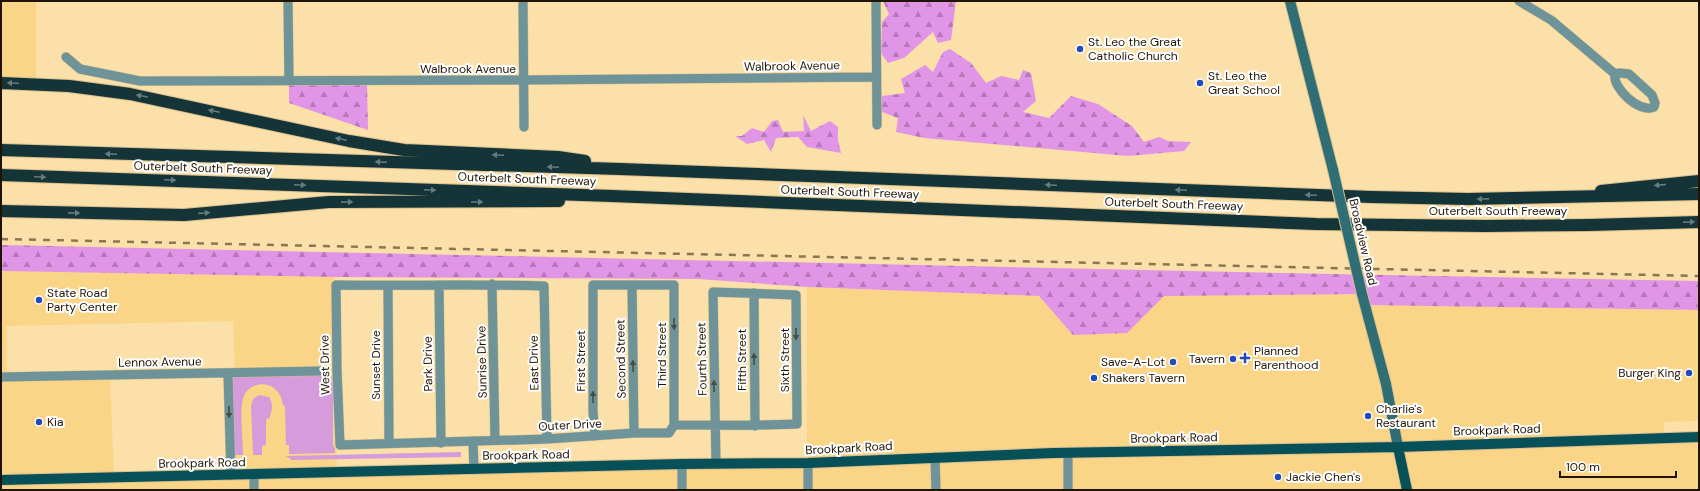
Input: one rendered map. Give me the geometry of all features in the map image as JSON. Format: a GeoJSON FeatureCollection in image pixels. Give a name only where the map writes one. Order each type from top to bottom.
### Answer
{"type":"FeatureCollection","features":[{"type":"Feature","properties":{"kind":"highway"},"geometry":{"type":"LineString","coordinates":[[1,83],[69,86],[130,94],[349,141],[404,150],[558,158],[578,160],[620,169]]}},
{"type":"Feature","properties":{"kind":"highway","name":"Outerbelt South Freeway"},"geometry":{"type":"LineString","coordinates":[[1,150],[620,169],[1338,196],[1522,199],[1699,194]]}},
{"type":"Feature","properties":{"kind":"highway","name":"Outerbelt South Freeway"},"geometry":{"type":"LineString","coordinates":[[1,175],[612,196],[1316,224],[1493,226],[1699,222]]}},
{"type":"Feature","properties":{"kind":"highway"},"geometry":{"type":"LineString","coordinates":[[1522,199],[1699,181]]}},
{"type":"Feature","properties":{"kind":"highway"},"geometry":{"type":"LineString","coordinates":[[1,211],[184,215],[329,202],[540,202],[612,196]]}},
{"type":"Feature","properties":{"kind":"main road","name":"Broadview Road"},"geometry":{"type":"LineString","coordinates":[[1293,2],[1362,294],[1386,384],[1406,490]]}},
{"type":"Feature","properties":{"kind":"main road","name":"Brookpark Road"},"geometry":{"type":"LineString","coordinates":[[1,480],[682,464],[808,463],[1068,453],[1398,447],[1699,437]]}},
{"type":"Feature","properties":{"kind":"street"},"geometry":{"type":"LineString","coordinates":[[288,1],[289,81]]}},
{"type":"Feature","properties":{"kind":"street"},"geometry":{"type":"LineString","coordinates":[[523,1],[524,127]]}},
{"type":"Feature","properties":{"kind":"street"},"geometry":{"type":"LineString","coordinates":[[876,1],[877,125]]}},
{"type":"Feature","properties":{"kind":"street"},"geometry":{"type":"LineString","coordinates":[[1519,1],[1552,20],[1615,74],[1629,74],[1652,95],[1655,103],[1654,107],[1650,109],[1640,107],[1618,88],[1614,79],[1615,74]]}},
{"type":"Feature","properties":{"kind":"street","name":"Walbrook Avenue"},"geometry":{"type":"LineString","coordinates":[[66,57],[80,69],[140,81],[876,77]]}},
{"type":"Feature","properties":{"kind":"street"},"geometry":{"type":"LineString","coordinates":[[388,286],[492,284]]}},
{"type":"Feature","properties":{"kind":"street","name":"East Drive"},"geometry":{"type":"LineString","coordinates":[[492,284],[544,286],[547,439]]}},
{"type":"Feature","properties":{"kind":"street","name":"Sunrise Drive"},"geometry":{"type":"LineString","coordinates":[[492,284],[495,440]]}},
{"type":"Feature","properties":{"kind":"street","name":"West Drive"},"geometry":{"type":"LineString","coordinates":[[340,445],[336,285],[388,286]]}},
{"type":"Feature","properties":{"kind":"street","name":"Park Drive"},"geometry":{"type":"LineString","coordinates":[[439,285],[441,442]]}},
{"type":"Feature","properties":{"kind":"street","name":"First Street"},"geometry":{"type":"LineString","coordinates":[[595,436],[593,412],[592,285],[632,285]]}},
{"type":"Feature","properties":{"kind":"street","name":"Third Street"},"geometry":{"type":"LineString","coordinates":[[632,285],[674,285],[674,425]]}},
{"type":"Feature","properties":{"kind":"street","name":"Second Street"},"geometry":{"type":"LineString","coordinates":[[632,285],[634,433]]}},
{"type":"Feature","properties":{"kind":"street","name":"Sunset Drive"},"geometry":{"type":"LineString","coordinates":[[388,286],[388,443]]}},
{"type":"Feature","properties":{"kind":"street","name":"Fourth Street"},"geometry":{"type":"LineString","coordinates":[[716,464],[714,425],[713,292],[754,293]]}},
{"type":"Feature","properties":{"kind":"street","name":"Sixth Street"},"geometry":{"type":"LineString","coordinates":[[754,293],[796,294],[797,424]]}},
{"type":"Feature","properties":{"kind":"street","name":"Fifth Street"},"geometry":{"type":"LineString","coordinates":[[754,293],[755,426]]}},
{"type":"Feature","properties":{"kind":"street","name":"Lennox Avenue"},"geometry":{"type":"LineString","coordinates":[[1,377],[320,371]]}},
{"type":"Feature","properties":{"kind":"street"},"geometry":{"type":"LineString","coordinates":[[228,373],[231,475]]}},
{"type":"Feature","properties":{"kind":"street","name":"Outer Drive"},"geometry":{"type":"LineString","coordinates":[[340,445],[547,439],[634,433],[669,433],[674,425],[755,426],[797,424]]}},
{"type":"Feature","properties":{"kind":"street"},"geometry":{"type":"LineString","coordinates":[[473,441],[474,469]]}},
{"type":"Feature","properties":{"kind":"street"},"geometry":{"type":"LineString","coordinates":[[1068,453],[1068,490]]}},
{"type":"Feature","properties":{"kind":"street"},"geometry":{"type":"LineString","coordinates":[[935,457],[936,490]]}},
{"type":"Feature","properties":{"kind":"street"},"geometry":{"type":"LineString","coordinates":[[808,463],[808,490]]}},
{"type":"Feature","properties":{"kind":"street"},"geometry":{"type":"LineString","coordinates":[[682,464],[682,490]]}},
{"type":"Feature","properties":{"kind":"street"},"geometry":{"type":"LineString","coordinates":[[254,475],[254,490]]}},
{"type":"Feature","properties":{"kind":"shaded area"},"geometry":{"type":"Polygon","coordinates":[[[1,1],[36,1],[36,84],[1,83],[1,1]]]}},
{"type":"Feature","properties":{"kind":"shaded area"},"geometry":{"type":"Polygon","coordinates":[[[1,271],[334,277],[337,472],[807,463],[807,287],[1039,296],[1073,335],[1164,296],[1362,294],[1365,305],[1699,310],[1699,421],[1664,422],[1664,438],[1699,437],[1699,490],[1,490],[1,271]],[[233,321],[6,326],[7,377],[110,375],[114,477],[231,475],[235,372],[233,321]]]}},
{"type":"Feature","properties":{"kind":"shaded area"},"geometry":{"type":"Polygon","coordinates":[[[331,374],[333,387],[333,446],[335,448],[335,453],[289,454],[289,445],[286,445],[285,406],[283,405],[277,391],[269,385],[259,384],[250,388],[244,396],[241,415],[243,455],[231,455],[230,377],[331,374]]]}},
{"type":"Feature","properties":{"kind":"shaded area"},"geometry":{"type":"Polygon","coordinates":[[[259,395],[269,397],[272,402],[272,408],[269,419],[267,418],[266,422],[266,445],[262,446],[262,455],[253,455],[251,406],[253,399],[259,395]]]}},
{"type":"Feature","properties":{"kind":"shaded area"},"geometry":{"type":"Polygon","coordinates":[[[461,452],[461,457],[292,460],[286,456],[461,452]]]}},
{"type":"Feature","properties":{"kind":"green space"},"geometry":{"type":"Polygon","coordinates":[[[883,1],[956,1],[951,40],[938,43],[933,32],[904,58],[888,63],[881,53],[882,22],[889,14],[883,1]]]}},
{"type":"Feature","properties":{"kind":"green space"},"geometry":{"type":"Polygon","coordinates":[[[950,49],[971,63],[986,83],[1001,76],[1019,80],[1023,70],[1031,73],[1036,101],[1023,112],[1049,118],[1071,96],[1098,104],[1132,126],[1144,142],[1159,137],[1168,141],[1191,142],[1184,151],[1128,156],[924,138],[896,132],[898,118],[882,112],[882,96],[905,93],[901,79],[925,65],[933,72],[943,52],[950,49]]]}},
{"type":"Feature","properties":{"kind":"green space"},"geometry":{"type":"Polygon","coordinates":[[[289,81],[367,81],[368,130],[289,103],[289,81]]]}},
{"type":"Feature","properties":{"kind":"green space"},"geometry":{"type":"Polygon","coordinates":[[[803,115],[811,131],[830,121],[838,127],[838,140],[841,153],[807,147],[798,137],[776,138],[771,152],[764,140],[747,144],[735,136],[742,136],[752,128],[764,132],[772,121],[778,120],[783,132],[804,131],[803,115]]]}},
{"type":"Feature","properties":{"kind":"green space"},"geometry":{"type":"Polygon","coordinates":[[[1,245],[1699,281],[1699,310],[1365,305],[1362,294],[1164,296],[1127,333],[1073,335],[1039,296],[807,287],[698,279],[334,277],[1,271],[1,245]]]}},
{"type":"Feature","properties":{"kind":"railway"},"geometry":{"type":"LineString","coordinates":[[1,239],[1699,276]]}},
{"type":"Feature","properties":{"kind":"place","name":"St. Leo the Great Catholic Church"},"geometry":{"type":"Point","coordinates":[1080,49]}},
{"type":"Feature","properties":{"kind":"place","name":"St. Leo the Great School"},"geometry":{"type":"Point","coordinates":[1200,83]}},
{"type":"Feature","properties":{"kind":"place","name":"State Road Party Center"},"geometry":{"type":"Point","coordinates":[39,300]}},
{"type":"Feature","properties":{"kind":"place","name":"Planned Parenthood"},"geometry":{"type":"Point","coordinates":[1245,358]}},
{"type":"Feature","properties":{"kind":"place","name":"Tavern"},"geometry":{"type":"Point","coordinates":[1233,359]}},
{"type":"Feature","properties":{"kind":"place","name":"Save-A-Lot"},"geometry":{"type":"Point","coordinates":[1173,362]}},
{"type":"Feature","properties":{"kind":"place","name":"Burger King"},"geometry":{"type":"Point","coordinates":[1689,373]}},
{"type":"Feature","properties":{"kind":"place","name":"Shakers Tavern"},"geometry":{"type":"Point","coordinates":[1094,378]}},
{"type":"Feature","properties":{"kind":"place","name":"Charlie's Restaurant"},"geometry":{"type":"Point","coordinates":[1368,416]}},
{"type":"Feature","properties":{"kind":"place","name":"Kia"},"geometry":{"type":"Point","coordinates":[39,422]}},
{"type":"Feature","properties":{"kind":"place","name":"Jackie Chen's"},"geometry":{"type":"Point","coordinates":[1278,477]}}]}
